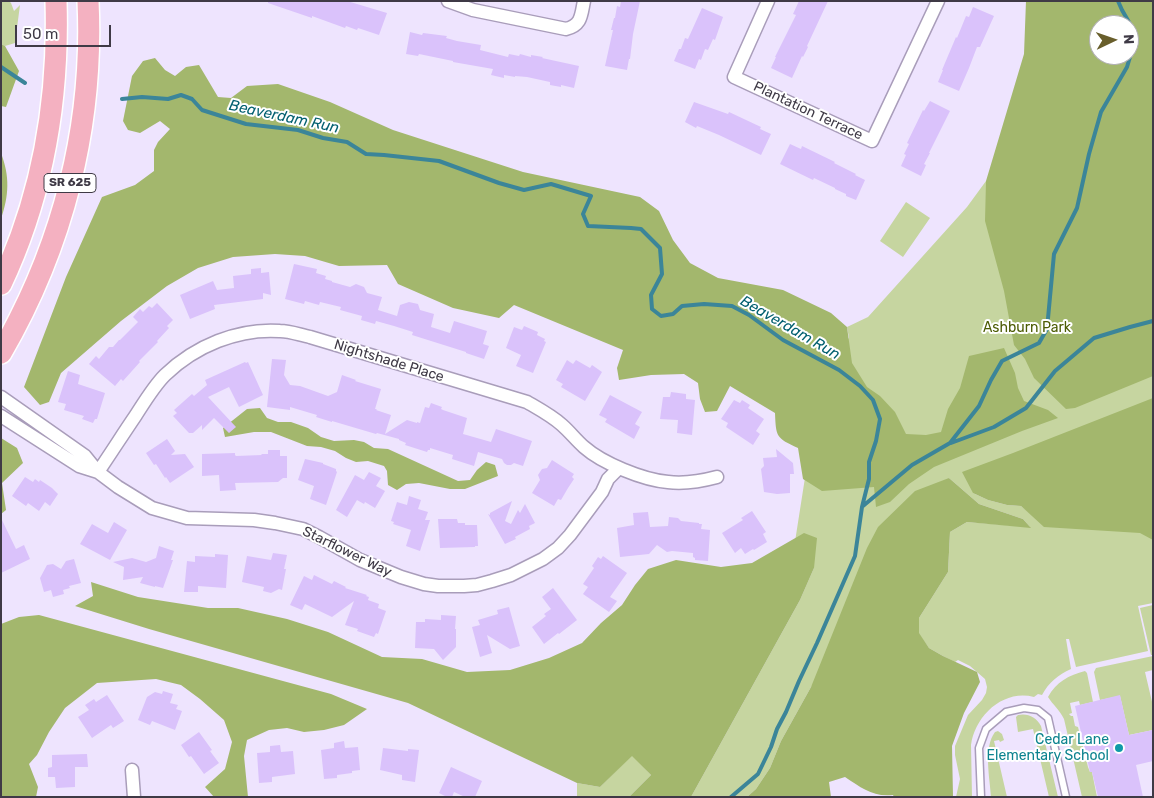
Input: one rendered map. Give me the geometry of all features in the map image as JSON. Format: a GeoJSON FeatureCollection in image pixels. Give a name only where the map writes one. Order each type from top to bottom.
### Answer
{"type":"FeatureCollection","features":[{"type":"Feature","properties":{"kind":"main road","name":"SR 625"},"geometry":{"type":"LineString","coordinates":[[1,284],[15,252],[31,205],[45,153],[55,82],[56,1]]}},
{"type":"Feature","properties":{"kind":"main road","name":"SR 625"},"geometry":{"type":"LineString","coordinates":[[1,353],[33,293],[46,262],[70,186],[87,86],[88,1]]}},
{"type":"Feature","properties":{"kind":"street"},"geometry":{"type":"LineString","coordinates":[[448,1],[473,10],[566,29],[573,28],[577,24],[584,1]]}},
{"type":"Feature","properties":{"kind":"street","name":"Plantation Terrace"},"geometry":{"type":"LineString","coordinates":[[768,1],[734,77],[872,141],[938,1]]}},
{"type":"Feature","properties":{"kind":"street","name":"Nightshade Place"},"geometry":{"type":"LineString","coordinates":[[98,472],[147,398],[164,376],[184,359],[204,347],[224,339],[256,331],[282,331],[310,337],[526,402],[562,425],[593,454],[619,468],[669,482],[704,481],[717,477]]}},
{"type":"Feature","properties":{"kind":"street","name":"Starflower Way"},"geometry":{"type":"LineString","coordinates":[[1,397],[85,456],[98,472],[118,487],[152,508],[187,518],[254,520],[303,529],[360,560],[401,578],[431,585],[477,585],[511,575],[543,559],[558,548],[582,520],[602,492],[608,479],[619,468]]}},
{"type":"Feature","properties":{"kind":"street","name":"Starflower Way"},"geometry":{"type":"LineString","coordinates":[[1,416],[79,466],[98,472]]}},
{"type":"Feature","properties":{"kind":"street"},"geometry":{"type":"LineString","coordinates":[[132,770],[134,797]]}},
{"type":"Feature","properties":{"kind":"lane"},"geometry":{"type":"LineString","coordinates":[[981,797],[979,748],[986,729],[1006,712],[1024,708],[1038,710],[1048,718],[1066,797]]}},
{"type":"Feature","properties":{"kind":"green space"},"geometry":{"type":"Polygon","coordinates":[[[1,1],[9,1],[14,11],[20,5],[15,43],[5,46],[1,44],[1,1]]]}},
{"type":"Feature","properties":{"kind":"green space"},"geometry":{"type":"Polygon","coordinates":[[[1026,1],[1153,1],[1153,376],[1075,408],[1066,409],[1034,378],[1025,359],[1014,345],[1004,291],[985,221],[986,181],[1024,54],[1026,1]]]}},
{"type":"Feature","properties":{"kind":"green space","name":"Ashburn Park"},"geometry":{"type":"Polygon","coordinates":[[[1039,1],[1153,1],[1153,603],[1138,606],[1148,651],[1076,667],[1069,639],[1066,639],[1071,669],[1054,679],[1042,695],[1012,697],[1001,701],[992,707],[978,724],[971,745],[972,797],[956,797],[960,779],[955,746],[968,715],[982,700],[987,687],[985,679],[970,666],[958,660],[955,662],[929,648],[918,633],[919,618],[948,572],[950,532],[967,522],[1030,527],[1023,519],[979,504],[949,478],[811,687],[781,741],[770,768],[756,789],[747,797],[691,797],[800,600],[814,568],[794,548],[822,369],[849,338],[847,327],[868,317],[967,207],[986,181],[986,184],[1017,151],[1039,1]],[[973,493],[988,500],[1007,505],[1021,506],[1031,514],[1139,532],[973,493]]]}},
{"type":"Feature","properties":{"kind":"green space"},"geometry":{"type":"Polygon","coordinates":[[[1,44],[5,46],[19,71],[6,107],[1,106],[1,44]]]}},
{"type":"Feature","properties":{"kind":"green space"},"geometry":{"type":"Polygon","coordinates":[[[155,58],[165,70],[175,76],[186,67],[199,65],[218,97],[231,98],[247,86],[278,84],[330,102],[393,130],[523,172],[640,197],[659,211],[673,240],[690,263],[718,278],[783,290],[831,313],[847,327],[852,363],[867,387],[880,396],[895,412],[906,434],[926,435],[941,432],[948,409],[960,388],[969,356],[1004,348],[1024,401],[1048,410],[1058,418],[934,467],[909,484],[890,502],[876,507],[874,487],[822,491],[803,479],[798,448],[785,442],[779,436],[775,413],[730,386],[717,411],[705,412],[700,399],[698,383],[684,374],[651,375],[619,380],[617,368],[623,350],[514,305],[499,318],[453,308],[398,284],[387,265],[339,266],[305,256],[275,254],[233,257],[198,268],[167,286],[121,321],[61,373],[49,402],[40,405],[24,387],[66,277],[102,197],[135,185],[154,171],[154,150],[158,142],[170,129],[160,121],[140,133],[128,130],[123,121],[132,76],[143,61],[155,58]]]}},
{"type":"Feature","properties":{"kind":"green space"},"geometry":{"type":"Polygon","coordinates":[[[1,153],[6,170],[7,186],[6,202],[1,219],[1,153]]]}},
{"type":"Feature","properties":{"kind":"green space"},"geometry":{"type":"Polygon","coordinates":[[[906,202],[930,218],[903,257],[880,241],[906,202]]]}},
{"type":"Feature","properties":{"kind":"green space"},"geometry":{"type":"Polygon","coordinates":[[[1153,398],[1153,540],[1140,533],[1044,527],[1021,506],[1007,505],[988,500],[973,493],[962,472],[1013,453],[1153,398]]]}},
{"type":"Feature","properties":{"kind":"green space"},"geometry":{"type":"Polygon","coordinates":[[[260,408],[267,418],[278,422],[291,422],[308,428],[321,437],[334,441],[354,440],[364,442],[374,448],[388,449],[458,481],[470,480],[486,462],[495,465],[498,476],[465,489],[450,489],[419,483],[406,484],[397,490],[388,485],[387,471],[384,466],[368,461],[356,462],[335,451],[307,446],[271,432],[254,432],[225,437],[223,428],[247,409],[260,408]]]}},
{"type":"Feature","properties":{"kind":"green space"},"geometry":{"type":"Polygon","coordinates":[[[1,438],[17,448],[23,463],[2,483],[6,510],[1,514],[1,438]]]}},
{"type":"Feature","properties":{"kind":"green space"},"geometry":{"type":"Polygon","coordinates":[[[949,478],[979,504],[1023,519],[1031,528],[967,522],[950,532],[948,572],[919,618],[919,633],[929,648],[977,672],[980,682],[964,713],[952,746],[953,797],[894,797],[893,795],[879,795],[868,791],[845,777],[829,782],[831,797],[747,797],[756,789],[770,768],[781,741],[811,687],[867,548],[878,527],[915,491],[949,478]]]}},
{"type":"Feature","properties":{"kind":"green space"},"geometry":{"type":"Polygon","coordinates":[[[804,533],[817,538],[814,568],[800,600],[691,797],[629,797],[651,775],[632,756],[600,787],[577,783],[408,703],[75,606],[93,596],[91,582],[138,597],[208,608],[238,608],[287,619],[328,632],[382,657],[422,659],[467,672],[510,670],[549,658],[582,643],[622,605],[648,569],[676,560],[721,567],[752,563],[804,533]]]}},
{"type":"Feature","properties":{"kind":"green space"},"geometry":{"type":"Polygon","coordinates":[[[1153,605],[1153,655],[1151,655],[1140,608],[1153,605]]]}},
{"type":"Feature","properties":{"kind":"green space"},"geometry":{"type":"Polygon","coordinates":[[[39,615],[331,694],[367,709],[344,725],[304,732],[287,728],[269,730],[247,740],[244,756],[248,797],[214,797],[205,787],[225,769],[232,742],[224,720],[181,685],[156,679],[97,683],[65,708],[37,755],[29,764],[38,787],[36,797],[1,797],[1,624],[19,617],[39,615]]]}},
{"type":"Feature","properties":{"kind":"green space"},"geometry":{"type":"Polygon","coordinates":[[[1153,656],[1153,670],[1145,672],[1153,706],[1153,730],[1129,735],[1120,696],[1100,700],[1094,672],[1096,668],[1153,656]]]}},
{"type":"Feature","properties":{"kind":"green space"},"geometry":{"type":"Polygon","coordinates":[[[1085,671],[1093,702],[1080,705],[1079,701],[1070,703],[1072,713],[1069,714],[1073,716],[1075,726],[1078,727],[1088,767],[1090,772],[1092,772],[1097,797],[1082,797],[1064,719],[1048,697],[1055,687],[1064,680],[1085,671]]]}},
{"type":"Feature","properties":{"kind":"green space"},"geometry":{"type":"Polygon","coordinates":[[[1018,715],[1031,716],[1041,726],[1058,797],[1049,797],[1033,729],[1018,732],[1016,717],[1018,715]]]}},
{"type":"Feature","properties":{"kind":"green space"},"geometry":{"type":"Polygon","coordinates":[[[998,731],[1002,734],[1004,740],[1000,742],[999,740],[994,741],[1007,797],[991,797],[988,755],[991,739],[995,732],[998,731]]]}},
{"type":"Feature","properties":{"kind":"green space"},"geometry":{"type":"Polygon","coordinates":[[[632,755],[651,775],[629,797],[577,797],[577,783],[600,787],[632,755]]]}},
{"type":"Feature","properties":{"kind":"building"},"geometry":{"type":"Polygon","coordinates":[[[268,1],[347,1],[387,13],[379,35],[358,28],[357,30],[346,26],[345,28],[312,16],[312,18],[268,3],[268,1]]]}},
{"type":"Feature","properties":{"kind":"building"},"geometry":{"type":"Polygon","coordinates":[[[621,1],[640,1],[627,70],[605,66],[613,30],[611,30],[617,6],[620,7],[621,1]]]}},
{"type":"Feature","properties":{"kind":"building"},"geometry":{"type":"Polygon","coordinates":[[[799,1],[828,1],[792,78],[771,68],[796,15],[793,14],[799,1]]]}},
{"type":"Feature","properties":{"kind":"building"},"geometry":{"type":"Polygon","coordinates":[[[973,7],[994,16],[980,47],[977,47],[959,91],[938,82],[956,37],[966,16],[969,17],[973,7]]]}},
{"type":"Feature","properties":{"kind":"building"},"geometry":{"type":"Polygon","coordinates":[[[702,8],[723,17],[715,40],[713,39],[708,50],[705,49],[695,69],[674,61],[685,38],[688,39],[702,8]]]}},
{"type":"Feature","properties":{"kind":"building"},"geometry":{"type":"Polygon","coordinates":[[[410,32],[422,35],[423,33],[447,36],[446,38],[457,41],[481,45],[480,50],[508,57],[509,54],[531,57],[531,55],[579,66],[574,88],[550,85],[550,82],[527,77],[504,75],[504,78],[491,75],[493,69],[419,54],[418,56],[406,54],[410,32]]]}},
{"type":"Feature","properties":{"kind":"building"},"geometry":{"type":"Polygon","coordinates":[[[930,101],[950,111],[924,164],[926,165],[921,176],[901,166],[909,144],[907,143],[923,110],[930,101]]]}},
{"type":"Feature","properties":{"kind":"building"},"geometry":{"type":"Polygon","coordinates":[[[694,102],[728,114],[729,112],[761,127],[760,129],[771,134],[761,155],[719,135],[697,126],[696,128],[685,122],[694,102]]]}},
{"type":"Feature","properties":{"kind":"building"},"geometry":{"type":"Polygon","coordinates":[[[790,144],[801,149],[802,146],[835,162],[865,180],[856,200],[814,178],[813,180],[780,164],[790,144]]]}},
{"type":"Feature","properties":{"kind":"building"},"geometry":{"type":"Polygon","coordinates":[[[294,264],[317,269],[316,273],[326,276],[325,279],[332,282],[350,287],[356,284],[364,287],[367,293],[382,297],[378,310],[397,316],[400,305],[409,302],[418,304],[420,310],[434,314],[431,327],[450,333],[454,321],[487,331],[483,344],[489,346],[484,359],[412,335],[413,332],[376,321],[375,324],[361,320],[362,316],[340,310],[341,307],[320,302],[319,305],[305,301],[304,304],[285,299],[294,264]]]}},
{"type":"Feature","properties":{"kind":"building"},"geometry":{"type":"Polygon","coordinates":[[[261,268],[261,273],[269,272],[271,295],[263,293],[263,299],[214,305],[215,309],[190,319],[180,295],[213,281],[217,290],[234,288],[233,276],[251,274],[251,269],[261,268]]]}},
{"type":"Feature","properties":{"kind":"building"},"geometry":{"type":"Polygon","coordinates":[[[157,303],[173,320],[167,326],[169,328],[123,381],[121,379],[115,386],[89,364],[96,356],[99,359],[109,347],[113,347],[138,322],[133,317],[140,309],[143,312],[149,306],[152,308],[157,303]]]}},
{"type":"Feature","properties":{"kind":"building"},"geometry":{"type":"Polygon","coordinates":[[[524,326],[538,332],[537,335],[545,339],[544,341],[546,342],[533,373],[516,366],[521,355],[506,348],[514,327],[522,330],[524,326]]]}},
{"type":"Feature","properties":{"kind":"building"},"geometry":{"type":"Polygon","coordinates":[[[272,359],[286,360],[284,375],[290,385],[300,386],[328,396],[337,392],[342,375],[381,389],[375,409],[391,415],[385,434],[407,420],[420,423],[425,407],[429,408],[431,403],[442,407],[441,409],[443,410],[467,418],[463,434],[491,442],[496,429],[532,441],[523,466],[514,463],[507,465],[502,459],[478,452],[474,466],[452,459],[453,455],[430,448],[427,452],[405,445],[406,443],[399,439],[332,422],[316,417],[317,415],[290,407],[290,410],[267,407],[272,359]]]}},
{"type":"Feature","properties":{"kind":"building"},"geometry":{"type":"Polygon","coordinates":[[[567,360],[573,364],[576,360],[590,368],[592,365],[602,372],[585,401],[561,387],[563,384],[556,380],[567,360]]]}},
{"type":"Feature","properties":{"kind":"building"},"geometry":{"type":"Polygon","coordinates":[[[248,362],[263,395],[239,407],[229,387],[208,397],[236,427],[229,433],[214,418],[202,430],[202,425],[193,433],[189,433],[173,416],[177,413],[174,410],[192,394],[194,396],[207,385],[205,380],[248,362]]]}},
{"type":"Feature","properties":{"kind":"building"},"geometry":{"type":"Polygon","coordinates":[[[68,371],[80,375],[78,384],[105,393],[97,419],[93,423],[82,419],[84,416],[64,410],[66,404],[58,402],[68,371]]]}},
{"type":"Feature","properties":{"kind":"building"},"geometry":{"type":"Polygon","coordinates":[[[671,392],[686,394],[686,399],[695,400],[692,435],[677,433],[678,420],[660,419],[663,397],[670,397],[671,392]]]}},
{"type":"Feature","properties":{"kind":"building"},"geometry":{"type":"Polygon","coordinates":[[[610,395],[642,412],[635,424],[640,427],[634,439],[605,422],[607,419],[599,415],[610,395]]]}},
{"type":"Feature","properties":{"kind":"building"},"geometry":{"type":"Polygon","coordinates":[[[734,400],[740,403],[742,400],[750,405],[748,408],[764,419],[756,431],[760,434],[753,445],[726,427],[728,423],[721,419],[734,400]]]}},
{"type":"Feature","properties":{"kind":"building"},"geometry":{"type":"Polygon","coordinates":[[[167,439],[175,451],[171,455],[185,454],[194,467],[170,483],[146,453],[167,439]]]}},
{"type":"Feature","properties":{"kind":"building"},"geometry":{"type":"Polygon","coordinates":[[[776,449],[793,463],[794,474],[790,474],[790,493],[764,492],[761,469],[764,466],[763,458],[777,457],[776,449]]]}},
{"type":"Feature","properties":{"kind":"building"},"geometry":{"type":"Polygon","coordinates":[[[268,450],[280,450],[280,456],[287,456],[287,478],[283,478],[278,482],[235,483],[236,490],[220,491],[219,475],[202,476],[202,454],[235,453],[236,456],[262,455],[268,454],[268,450]]]}},
{"type":"Feature","properties":{"kind":"building"},"geometry":{"type":"Polygon","coordinates":[[[305,459],[323,463],[336,469],[337,472],[326,505],[310,499],[314,486],[298,480],[305,459]]]}},
{"type":"Feature","properties":{"kind":"building"},"geometry":{"type":"Polygon","coordinates":[[[552,460],[574,474],[572,477],[574,479],[561,500],[558,499],[554,506],[532,493],[540,480],[538,475],[542,469],[547,468],[552,460]]]}},
{"type":"Feature","properties":{"kind":"building"},"geometry":{"type":"Polygon","coordinates":[[[369,472],[381,478],[376,486],[385,491],[375,508],[357,500],[347,517],[336,510],[355,475],[364,480],[369,472]]]}},
{"type":"Feature","properties":{"kind":"building"},"geometry":{"type":"Polygon","coordinates":[[[25,477],[33,482],[35,479],[39,482],[40,480],[58,494],[50,506],[45,502],[39,511],[28,503],[26,506],[12,496],[25,477]]]}},
{"type":"Feature","properties":{"kind":"building"},"geometry":{"type":"Polygon","coordinates":[[[409,496],[421,500],[418,509],[428,512],[425,520],[430,520],[420,551],[406,546],[411,530],[393,524],[394,522],[391,521],[397,502],[407,505],[409,496]]]}},
{"type":"Feature","properties":{"kind":"building"},"geometry":{"type":"Polygon","coordinates":[[[512,501],[505,521],[511,524],[518,510],[520,513],[525,504],[535,523],[529,526],[530,529],[515,537],[516,539],[505,544],[488,514],[490,515],[490,513],[512,501]]]}},
{"type":"Feature","properties":{"kind":"building"},"geometry":{"type":"Polygon","coordinates":[[[752,511],[766,532],[763,534],[767,542],[745,554],[741,548],[735,553],[722,533],[743,520],[741,518],[752,511]]]}},
{"type":"Feature","properties":{"kind":"building"},"geometry":{"type":"Polygon","coordinates":[[[648,512],[650,527],[668,526],[669,517],[678,518],[681,521],[699,523],[702,524],[701,529],[710,530],[708,561],[695,560],[693,553],[667,552],[657,545],[649,554],[620,557],[617,528],[634,525],[633,513],[648,512]]]}},
{"type":"Feature","properties":{"kind":"building"},"geometry":{"type":"Polygon","coordinates":[[[1,518],[16,549],[24,545],[30,559],[1,573],[1,518]]]}},
{"type":"Feature","properties":{"kind":"building"},"geometry":{"type":"Polygon","coordinates":[[[438,519],[457,519],[458,523],[477,525],[478,546],[440,548],[438,519]]]}},
{"type":"Feature","properties":{"kind":"building"},"geometry":{"type":"Polygon","coordinates":[[[114,522],[127,530],[110,560],[80,544],[92,524],[108,533],[114,522]]]}},
{"type":"Feature","properties":{"kind":"building"},"geometry":{"type":"Polygon","coordinates":[[[159,546],[174,551],[171,560],[173,560],[163,588],[140,583],[143,577],[123,580],[124,567],[113,562],[132,558],[146,562],[156,558],[159,546]]]}},
{"type":"Feature","properties":{"kind":"building"},"geometry":{"type":"Polygon","coordinates":[[[273,553],[287,555],[282,590],[279,589],[271,593],[263,591],[264,587],[242,582],[247,556],[271,560],[273,553]]]}},
{"type":"Feature","properties":{"kind":"building"},"geometry":{"type":"Polygon","coordinates":[[[215,554],[228,555],[226,588],[198,586],[198,592],[184,592],[187,561],[195,562],[195,556],[215,557],[215,554]]]}},
{"type":"Feature","properties":{"kind":"building"},"geometry":{"type":"Polygon","coordinates":[[[603,556],[627,573],[610,597],[617,601],[609,612],[583,594],[588,587],[583,584],[594,568],[592,566],[598,557],[601,559],[603,556]]]}},
{"type":"Feature","properties":{"kind":"building"},"geometry":{"type":"Polygon","coordinates":[[[74,559],[81,583],[69,586],[70,588],[63,590],[64,594],[53,597],[51,590],[44,592],[40,578],[47,565],[53,564],[61,569],[66,561],[74,559]]]}},
{"type":"Feature","properties":{"kind":"building"},"geometry":{"type":"Polygon","coordinates":[[[314,575],[332,584],[334,581],[345,588],[367,595],[369,597],[368,600],[379,604],[378,608],[386,611],[378,634],[376,633],[374,637],[345,625],[354,601],[332,617],[305,604],[302,610],[290,605],[304,576],[312,580],[314,575]]]}},
{"type":"Feature","properties":{"kind":"building"},"geometry":{"type":"Polygon","coordinates":[[[553,588],[577,620],[544,644],[532,627],[546,616],[544,614],[551,609],[542,597],[553,588]]]}},
{"type":"Feature","properties":{"kind":"building"},"geometry":{"type":"Polygon","coordinates":[[[509,607],[520,646],[510,649],[487,635],[492,653],[480,657],[472,627],[480,625],[478,620],[498,614],[497,610],[509,607]]]}},
{"type":"Feature","properties":{"kind":"building"},"geometry":{"type":"Polygon","coordinates":[[[441,615],[456,616],[456,647],[443,660],[434,649],[415,648],[416,622],[425,622],[425,619],[441,620],[441,615]]]}},
{"type":"Feature","properties":{"kind":"building"},"geometry":{"type":"Polygon","coordinates":[[[163,691],[173,694],[170,703],[178,705],[176,709],[182,711],[175,730],[152,721],[150,725],[138,720],[147,697],[155,692],[162,694],[163,691]]]}},
{"type":"Feature","properties":{"kind":"building"},"geometry":{"type":"Polygon","coordinates":[[[107,695],[124,721],[113,728],[111,725],[92,738],[78,717],[89,710],[85,705],[94,699],[96,702],[107,695]]]}},
{"type":"Feature","properties":{"kind":"building","name":"Cedar Lane Elementary School"},"geometry":{"type":"Polygon","coordinates":[[[1120,695],[1129,735],[1153,730],[1153,761],[1136,765],[1143,797],[1098,797],[1092,772],[1090,772],[1075,706],[1120,695]]]}},
{"type":"Feature","properties":{"kind":"building"},"geometry":{"type":"Polygon","coordinates":[[[199,732],[219,763],[204,774],[181,745],[199,732]]]}},
{"type":"Feature","properties":{"kind":"building"},"geometry":{"type":"Polygon","coordinates":[[[344,741],[345,748],[358,747],[360,770],[337,775],[337,778],[324,779],[321,750],[334,748],[334,743],[344,741]]]}},
{"type":"Feature","properties":{"kind":"building"},"geometry":{"type":"Polygon","coordinates":[[[280,745],[281,752],[293,751],[295,774],[272,777],[272,782],[259,783],[257,753],[270,752],[270,746],[280,745]]]}},
{"type":"Feature","properties":{"kind":"building"},"geometry":{"type":"Polygon","coordinates":[[[383,748],[408,751],[408,749],[419,750],[415,782],[402,780],[402,775],[380,770],[383,748]]]}},
{"type":"Feature","properties":{"kind":"building"},"geometry":{"type":"Polygon","coordinates":[[[87,754],[88,767],[75,767],[75,787],[56,788],[55,777],[48,777],[48,768],[52,767],[52,755],[87,754]]]}},
{"type":"Feature","properties":{"kind":"building"},"geometry":{"type":"Polygon","coordinates":[[[451,767],[482,781],[475,797],[465,797],[454,792],[452,797],[447,797],[439,793],[451,767]]]}},
{"type":"Feature","properties":{"kind":"waterway"},"geometry":{"type":"LineString","coordinates":[[863,506],[912,465],[950,443],[979,406],[1002,361],[1039,343],[1047,329],[1054,254],[1077,208],[1101,112],[1127,67],[1133,47],[1130,24],[1118,1]]}},
{"type":"Feature","properties":{"kind":"waterway","name":"Beaverdam Run"},"geometry":{"type":"LineString","coordinates":[[1,67],[25,83]]}},
{"type":"Feature","properties":{"kind":"waterway","name":"Beaverdam Run"},"geometry":{"type":"LineString","coordinates":[[122,99],[142,97],[168,99],[181,95],[192,99],[202,110],[246,124],[298,130],[323,138],[347,142],[366,154],[439,161],[524,190],[551,184],[591,196],[583,214],[588,226],[641,229],[660,248],[662,274],[651,295],[652,309],[661,316],[673,314],[682,306],[704,304],[732,306],[749,315],[783,340],[839,370],[860,386],[873,400],[880,419],[876,441],[869,462],[869,479],[862,507],[855,556],[758,774],[731,797]]}},
{"type":"Feature","properties":{"kind":"waterway"},"geometry":{"type":"LineString","coordinates":[[951,443],[994,427],[1026,408],[1055,371],[1094,338],[1153,321]]}},
{"type":"Feature","properties":{"kind":"place","name":"Cedar Lane Elementary School"},"geometry":{"type":"Point","coordinates":[1119,748]}}]}
